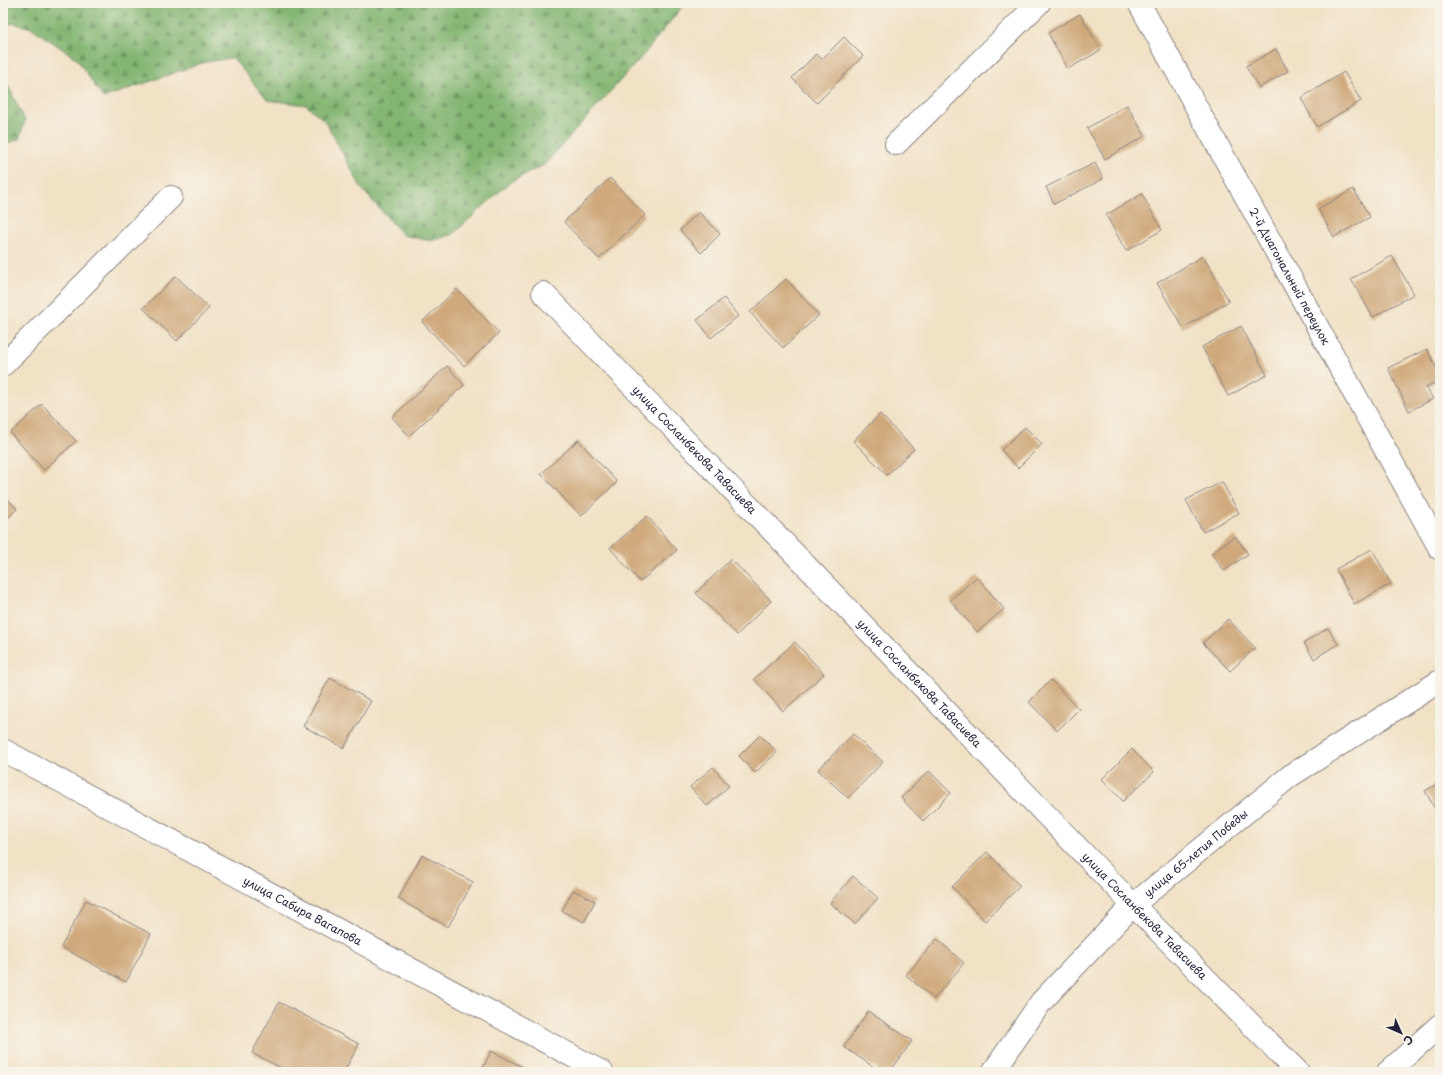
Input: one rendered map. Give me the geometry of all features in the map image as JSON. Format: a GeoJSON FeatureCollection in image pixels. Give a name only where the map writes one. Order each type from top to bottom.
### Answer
{"type":"FeatureCollection","features":[{"type":"Feature","properties":{"kind":"street"},"geometry":{"type":"LineString","coordinates":[[896,144],[1039,3]]}},
{"type":"Feature","properties":{"kind":"street","name":"2-й Диагональный переулок"},"geometry":{"type":"LineString","coordinates":[[1139,3],[1440,549]]}},
{"type":"Feature","properties":{"kind":"street"},"geometry":{"type":"LineString","coordinates":[[3,365],[171,197]]}},
{"type":"Feature","properties":{"kind":"street","name":"улица Сосланбекова Тавасиева"},"geometry":{"type":"LineString","coordinates":[[543,293],[1133,905],[1298,1072]]}},
{"type":"Feature","properties":{"kind":"street","name":"улица 65-летия Победы"},"geometry":{"type":"LineString","coordinates":[[993,1072],[1041,1002],[1133,905],[1290,776],[1440,681]]}},
{"type":"Feature","properties":{"kind":"street","name":"улица Сабира Вагапова"},"geometry":{"type":"LineString","coordinates":[[3,750],[602,1072]]}},
{"type":"Feature","properties":{"kind":"street"},"geometry":{"type":"LineString","coordinates":[[1388,1072],[1440,1025]]}},
{"type":"Feature","properties":{"kind":"green space"},"geometry":{"type":"Polygon","coordinates":[[[3,3],[685,3],[645,53],[544,165],[510,182],[453,234],[431,241],[403,235],[362,189],[325,121],[306,105],[267,100],[233,58],[205,62],[103,98],[77,59],[32,28],[13,23],[3,26],[3,3]]]}},
{"type":"Feature","properties":{"kind":"green space"},"geometry":{"type":"Polygon","coordinates":[[[3,75],[25,121],[19,139],[3,145],[3,75]]]}},
{"type":"Feature","properties":{"kind":"building"},"geometry":{"type":"Polygon","coordinates":[[[1080,14],[1101,50],[1068,69],[1048,33],[1080,14]]]}},
{"type":"Feature","properties":{"kind":"building"},"geometry":{"type":"Polygon","coordinates":[[[844,37],[863,56],[817,103],[792,78],[816,54],[822,59],[844,37]]]}},
{"type":"Feature","properties":{"kind":"building"},"geometry":{"type":"Polygon","coordinates":[[[1276,49],[1288,71],[1259,88],[1246,66],[1276,49]]]}},
{"type":"Feature","properties":{"kind":"building"},"geometry":{"type":"Polygon","coordinates":[[[1344,72],[1361,101],[1317,127],[1301,98],[1344,72]]]}},
{"type":"Feature","properties":{"kind":"building"},"geometry":{"type":"Polygon","coordinates":[[[1127,105],[1145,136],[1105,159],[1087,128],[1127,105]]]}},
{"type":"Feature","properties":{"kind":"building"},"geometry":{"type":"Polygon","coordinates":[[[1095,163],[1103,179],[1054,204],[1046,187],[1095,163]]]}},
{"type":"Feature","properties":{"kind":"building"},"geometry":{"type":"Polygon","coordinates":[[[610,178],[645,215],[599,259],[564,222],[610,178]]]}},
{"type":"Feature","properties":{"kind":"building"},"geometry":{"type":"Polygon","coordinates":[[[1353,189],[1370,217],[1334,237],[1318,209],[1353,189]]]}},
{"type":"Feature","properties":{"kind":"building"},"geometry":{"type":"Polygon","coordinates":[[[1142,194],[1162,230],[1126,251],[1106,215],[1142,194]]]}},
{"type":"Feature","properties":{"kind":"building"},"geometry":{"type":"Polygon","coordinates":[[[699,212],[720,234],[701,253],[680,230],[699,212]]]}},
{"type":"Feature","properties":{"kind":"building"},"geometry":{"type":"Polygon","coordinates":[[[1203,256],[1229,301],[1183,328],[1157,283],[1203,256]]]}},
{"type":"Feature","properties":{"kind":"building"},"geometry":{"type":"Polygon","coordinates":[[[1392,256],[1414,294],[1373,317],[1351,279],[1392,256]]]}},
{"type":"Feature","properties":{"kind":"building"},"geometry":{"type":"Polygon","coordinates":[[[176,276],[209,308],[177,341],[143,308],[176,276]]]}},
{"type":"Feature","properties":{"kind":"building"},"geometry":{"type":"Polygon","coordinates":[[[786,279],[819,315],[783,348],[750,312],[786,279]]]}},
{"type":"Feature","properties":{"kind":"building"},"geometry":{"type":"Polygon","coordinates":[[[457,289],[499,333],[464,366],[422,322],[457,289]]]}},
{"type":"Feature","properties":{"kind":"building"},"geometry":{"type":"Polygon","coordinates":[[[724,298],[738,316],[711,338],[697,320],[724,298]]]}},
{"type":"Feature","properties":{"kind":"building"},"geometry":{"type":"Polygon","coordinates":[[[1241,326],[1267,375],[1228,396],[1202,347],[1241,326]]]}},
{"type":"Feature","properties":{"kind":"building"},"geometry":{"type":"Polygon","coordinates":[[[1427,349],[1440,375],[1440,380],[1426,387],[1433,399],[1409,411],[1388,368],[1427,349]]]}},
{"type":"Feature","properties":{"kind":"building"},"geometry":{"type":"Polygon","coordinates":[[[447,366],[464,385],[409,436],[392,417],[447,366]]]}},
{"type":"Feature","properties":{"kind":"building"},"geometry":{"type":"Polygon","coordinates":[[[42,404],[76,441],[44,470],[10,433],[42,404]]]}},
{"type":"Feature","properties":{"kind":"building"},"geometry":{"type":"Polygon","coordinates":[[[880,414],[914,449],[887,475],[853,441],[880,414]]]}},
{"type":"Feature","properties":{"kind":"building"},"geometry":{"type":"Polygon","coordinates":[[[1025,427],[1042,444],[1018,468],[1001,450],[1025,427]]]}},
{"type":"Feature","properties":{"kind":"building"},"geometry":{"type":"Polygon","coordinates":[[[578,440],[617,482],[581,516],[541,474],[578,440]]]}},
{"type":"Feature","properties":{"kind":"building"},"geometry":{"type":"Polygon","coordinates":[[[1222,482],[1239,513],[1203,532],[1186,500],[1222,482]]]}},
{"type":"Feature","properties":{"kind":"building"},"geometry":{"type":"Polygon","coordinates":[[[3,494],[17,509],[3,523],[3,494]]]}},
{"type":"Feature","properties":{"kind":"building"},"geometry":{"type":"Polygon","coordinates":[[[647,516],[677,550],[640,582],[610,548],[647,516]]]}},
{"type":"Feature","properties":{"kind":"building"},"geometry":{"type":"Polygon","coordinates":[[[1235,536],[1248,554],[1224,571],[1211,553],[1235,536]]]}},
{"type":"Feature","properties":{"kind":"building"},"geometry":{"type":"Polygon","coordinates":[[[1372,549],[1391,584],[1354,604],[1336,569],[1372,549]]]}},
{"type":"Feature","properties":{"kind":"building"},"geometry":{"type":"Polygon","coordinates":[[[731,559],[771,601],[737,635],[696,593],[731,559]]]}},
{"type":"Feature","properties":{"kind":"building"},"geometry":{"type":"Polygon","coordinates":[[[977,577],[1004,609],[977,632],[950,600],[977,577]]]}},
{"type":"Feature","properties":{"kind":"building"},"geometry":{"type":"Polygon","coordinates":[[[1228,619],[1255,648],[1230,671],[1203,643],[1228,619]]]}},
{"type":"Feature","properties":{"kind":"building"},"geometry":{"type":"Polygon","coordinates":[[[1328,628],[1338,644],[1314,659],[1304,643],[1328,628]]]}},
{"type":"Feature","properties":{"kind":"building"},"geometry":{"type":"Polygon","coordinates":[[[795,642],[824,674],[783,711],[754,679],[795,642]]]}},
{"type":"Feature","properties":{"kind":"building"},"geometry":{"type":"Polygon","coordinates":[[[330,678],[371,701],[344,748],[303,726],[330,678]]]}},
{"type":"Feature","properties":{"kind":"building"},"geometry":{"type":"Polygon","coordinates":[[[1051,680],[1079,709],[1057,731],[1029,702],[1051,680]]]}},
{"type":"Feature","properties":{"kind":"building"},"geometry":{"type":"Polygon","coordinates":[[[853,734],[883,762],[848,798],[818,770],[853,734]]]}},
{"type":"Feature","properties":{"kind":"building"},"geometry":{"type":"Polygon","coordinates":[[[760,735],[777,752],[755,773],[739,756],[760,735]]]}},
{"type":"Feature","properties":{"kind":"building"},"geometry":{"type":"Polygon","coordinates":[[[1132,749],[1154,772],[1123,801],[1102,779],[1132,749]]]}},
{"type":"Feature","properties":{"kind":"building"},"geometry":{"type":"Polygon","coordinates":[[[713,767],[729,786],[707,806],[690,787],[713,767]]]}},
{"type":"Feature","properties":{"kind":"building"},"geometry":{"type":"Polygon","coordinates":[[[929,771],[951,793],[923,821],[901,798],[929,771]]]}},
{"type":"Feature","properties":{"kind":"building"},"geometry":{"type":"Polygon","coordinates":[[[1440,782],[1440,818],[1425,791],[1440,782]]]}},
{"type":"Feature","properties":{"kind":"building"},"geometry":{"type":"Polygon","coordinates":[[[987,852],[1020,886],[985,921],[952,887],[987,852]]]}},
{"type":"Feature","properties":{"kind":"building"},"geometry":{"type":"Polygon","coordinates":[[[422,855],[473,882],[448,927],[398,899],[422,855]]]}},
{"type":"Feature","properties":{"kind":"building"},"geometry":{"type":"Polygon","coordinates":[[[853,876],[878,898],[855,924],[830,903],[853,876]]]}},
{"type":"Feature","properties":{"kind":"building"},"geometry":{"type":"Polygon","coordinates":[[[573,890],[595,901],[584,922],[562,911],[573,890]]]}},
{"type":"Feature","properties":{"kind":"building"},"geometry":{"type":"Polygon","coordinates":[[[86,900],[151,934],[126,982],[61,947],[86,900]]]}},
{"type":"Feature","properties":{"kind":"building"},"geometry":{"type":"Polygon","coordinates":[[[937,939],[964,963],[934,999],[906,975],[937,939]]]}},
{"type":"Feature","properties":{"kind":"building"},"geometry":{"type":"Polygon","coordinates":[[[279,1002],[359,1044],[344,1072],[289,1072],[252,1053],[279,1002]]]}},
{"type":"Feature","properties":{"kind":"building"},"geometry":{"type":"Polygon","coordinates":[[[868,1011],[912,1041],[890,1072],[881,1072],[844,1047],[868,1011]]]}},
{"type":"Feature","properties":{"kind":"building"},"geometry":{"type":"Polygon","coordinates":[[[491,1051],[529,1070],[528,1072],[481,1072],[491,1051]]]}}]}
